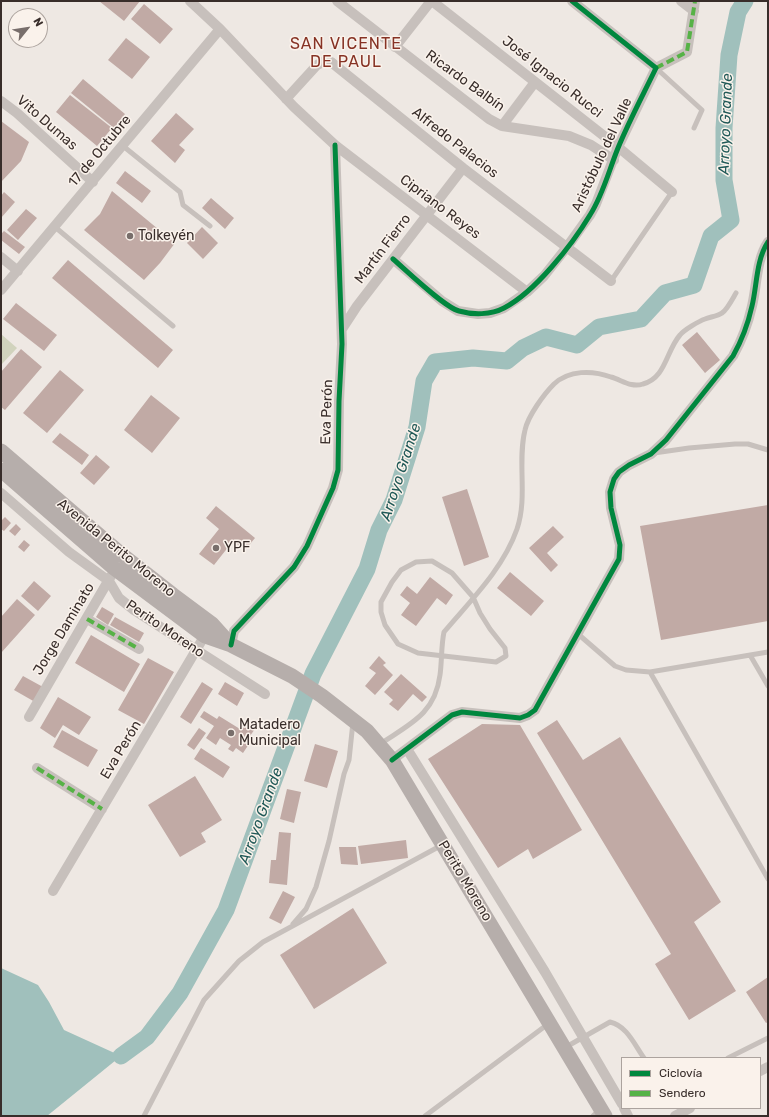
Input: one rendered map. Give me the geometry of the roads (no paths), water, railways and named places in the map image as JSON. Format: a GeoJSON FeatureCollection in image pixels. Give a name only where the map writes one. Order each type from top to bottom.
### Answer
{"type":"FeatureCollection","features":[{"type":"Feature","properties":{"kind":"main road","name":"Avenida Perito Moreno"},"geometry":{"type":"LineString","coordinates":[[1,451],[115,568]]}},
{"type":"Feature","properties":{"kind":"main road","name":"Avenida Perito Moreno"},"geometry":{"type":"LineString","coordinates":[[1,470],[115,568],[173,595],[209,630],[231,645],[292,676]]}},
{"type":"Feature","properties":{"kind":"main road","name":"Perito Moreno"},"geometry":{"type":"LineString","coordinates":[[292,676],[353,719],[367,731],[392,760],[565,1047],[599,1113]]}},
{"type":"Feature","properties":{"kind":"street","name":"Cipriano Reyes"},"geometry":{"type":"LineString","coordinates":[[190,1],[220,29],[286,99],[335,145],[527,292]]}},
{"type":"Feature","properties":{"kind":"street","name":"Ricardo Balbín"},"geometry":{"type":"LineString","coordinates":[[337,1],[490,119],[502,126],[569,136],[591,145],[614,160]]}},
{"type":"Feature","properties":{"kind":"street"},"geometry":{"type":"LineString","coordinates":[[395,47],[432,1]]}},
{"type":"Feature","properties":{"kind":"street","name":"José Ignacio Rucci"},"geometry":{"type":"LineString","coordinates":[[432,1],[618,147],[672,192]]}},
{"type":"Feature","properties":{"kind":"street"},"geometry":{"type":"LineString","coordinates":[[572,1],[656,68],[687,52],[694,6],[681,1]]}},
{"type":"Feature","properties":{"kind":"street","name":"17 de Octubre"},"geometry":{"type":"LineString","coordinates":[[1,290],[220,29]]}},
{"type":"Feature","properties":{"kind":"street","name":"Alfredo Palacios"},"geometry":{"type":"LineString","coordinates":[[286,99],[317,64],[331,62],[463,168],[611,281]]}},
{"type":"Feature","properties":{"kind":"street","name":"Aristóbulo del Valle"},"geometry":{"type":"LineString","coordinates":[[393,259],[442,301],[458,311],[478,314],[490,313],[504,308],[527,292],[544,276],[590,215],[596,204],[618,147],[656,68]]}},
{"type":"Feature","properties":{"kind":"street"},"geometry":{"type":"LineString","coordinates":[[502,126],[535,82]]}},
{"type":"Feature","properties":{"kind":"street","name":"Vito Dumas"},"geometry":{"type":"LineString","coordinates":[[1,101],[17,113],[92,182]]}},
{"type":"Feature","properties":{"kind":"street","name":"Eva Perón"},"geometry":{"type":"LineString","coordinates":[[231,645],[234,631],[294,566],[307,546],[333,488],[338,470],[338,401],[342,329],[335,145]]}},
{"type":"Feature","properties":{"kind":"street","name":"Martín Fierro"},"geometry":{"type":"LineString","coordinates":[[342,329],[357,306],[463,168]]}},
{"type":"Feature","properties":{"kind":"street"},"geometry":{"type":"LineString","coordinates":[[392,760],[452,715],[459,712],[520,718],[535,710],[619,559],[620,545],[611,508],[610,492],[614,479],[629,465],[651,454],[666,440],[733,356],[748,325],[760,264],[768,242]]}},
{"type":"Feature","properties":{"kind":"street"},"geometry":{"type":"LineString","coordinates":[[1,257],[18,271]]}},
{"type":"Feature","properties":{"kind":"street","name":"Perito Moreno"},"geometry":{"type":"LineString","coordinates":[[2,496],[70,552],[115,568],[119,598],[134,610],[265,694]]}},
{"type":"Feature","properties":{"kind":"street","name":"Jorge Daminato"},"geometry":{"type":"LineString","coordinates":[[29,717],[87,619],[115,568]]}},
{"type":"Feature","properties":{"kind":"street"},"geometry":{"type":"LineString","coordinates":[[87,619],[139,649]]}},
{"type":"Feature","properties":{"kind":"street","name":"Eva Perón"},"geometry":{"type":"LineString","coordinates":[[54,891],[209,630]]}},
{"type":"Feature","properties":{"kind":"street"},"geometry":{"type":"LineString","coordinates":[[407,749],[494,887],[621,1102]]}},
{"type":"Feature","properties":{"kind":"street"},"geometry":{"type":"LineString","coordinates":[[37,768],[102,809]]}},
{"type":"Feature","properties":{"kind":"street"},"geometry":{"type":"LineString","coordinates":[[675,1116],[688,1109]]}},
{"type":"Feature","properties":{"kind":"lane"},"geometry":{"type":"LineString","coordinates":[[656,68],[702,110],[694,128]]}},
{"type":"Feature","properties":{"kind":"lane"},"geometry":{"type":"LineString","coordinates":[[123,146],[180,192],[183,205],[210,226]]}},
{"type":"Feature","properties":{"kind":"lane"},"geometry":{"type":"LineString","coordinates":[[611,281],[672,192]]}},
{"type":"Feature","properties":{"kind":"lane"},"geometry":{"type":"LineString","coordinates":[[55,227],[173,326]]}},
{"type":"Feature","properties":{"kind":"lane"},"geometry":{"type":"LineString","coordinates":[[379,744],[420,717],[436,697],[440,676],[444,632],[496,569],[504,556],[517,528],[523,506],[523,446],[525,428],[536,407],[555,384],[566,376],[595,372],[612,377],[629,385],[640,385],[650,382],[663,368],[680,335],[703,319],[722,313],[736,293]]}},
{"type":"Feature","properties":{"kind":"lane"},"geometry":{"type":"LineString","coordinates":[[651,454],[689,448],[735,444],[748,444],[768,450]]}},
{"type":"Feature","properties":{"kind":"lane"},"geometry":{"type":"LineString","coordinates":[[432,561],[452,573],[473,596],[486,624],[505,648],[506,656],[496,662],[418,653],[398,644],[385,625],[381,612],[381,602],[392,582],[401,570],[416,562],[432,561]]}},
{"type":"Feature","properties":{"kind":"lane"},"geometry":{"type":"LineString","coordinates":[[578,634],[615,666],[626,670],[650,672],[768,652]]}},
{"type":"Feature","properties":{"kind":"lane"},"geometry":{"type":"LineString","coordinates":[[750,655],[768,686]]}},
{"type":"Feature","properties":{"kind":"lane"},"geometry":{"type":"LineString","coordinates":[[650,672],[768,879]]}},
{"type":"Feature","properties":{"kind":"lane"},"geometry":{"type":"LineString","coordinates":[[290,928],[306,909],[316,887],[329,841],[348,760],[353,719]]}},
{"type":"Feature","properties":{"kind":"lane"},"geometry":{"type":"LineString","coordinates":[[144,1116],[204,1000],[239,961],[263,942],[443,844]]}},
{"type":"Feature","properties":{"kind":"lane"},"geometry":{"type":"LineString","coordinates":[[565,1047],[610,1022],[617,1023],[623,1027],[643,1057]]}},
{"type":"Feature","properties":{"kind":"lane"},"geometry":{"type":"LineString","coordinates":[[425,1116],[550,1023]]}},
{"type":"Feature","properties":{"kind":"lane"},"geometry":{"type":"LineString","coordinates":[[730,1057],[768,1038]]}},
{"type":"Feature","properties":{"kind":"water"},"geometry":{"type":"Polygon","coordinates":[[[1,968],[38,985],[64,1030],[121,1056],[47,1116],[1,1116],[1,968]]]}},
{"type":"Feature","properties":{"kind":"waterway","name":"Arroyo Grande"},"geometry":{"type":"LineString","coordinates":[[121,1056],[147,1037],[180,993],[226,910],[313,674],[367,569],[379,530],[394,500],[417,427],[424,381],[435,362],[473,358],[507,361],[523,348],[546,337],[577,345],[599,327],[641,319],[665,293],[694,285],[711,236],[731,220],[724,180],[724,128],[729,55],[738,12],[745,1]]}},
{"type":"Feature","properties":{"kind":"place","name":"Tolkeyén"},"geometry":{"type":"Point","coordinates":[130,236]}},
{"type":"Feature","properties":{"kind":"place","name":"YPF"},"geometry":{"type":"Point","coordinates":[216,548]}},
{"type":"Feature","properties":{"kind":"place","name":"Matadero Municipal"},"geometry":{"type":"Point","coordinates":[231,733]}},
{"type":"Feature","properties":{"kind":"district","name":"SAN VICENTE DE PAUL"},"geometry":{"type":"Point","coordinates":[346,53]}}]}
